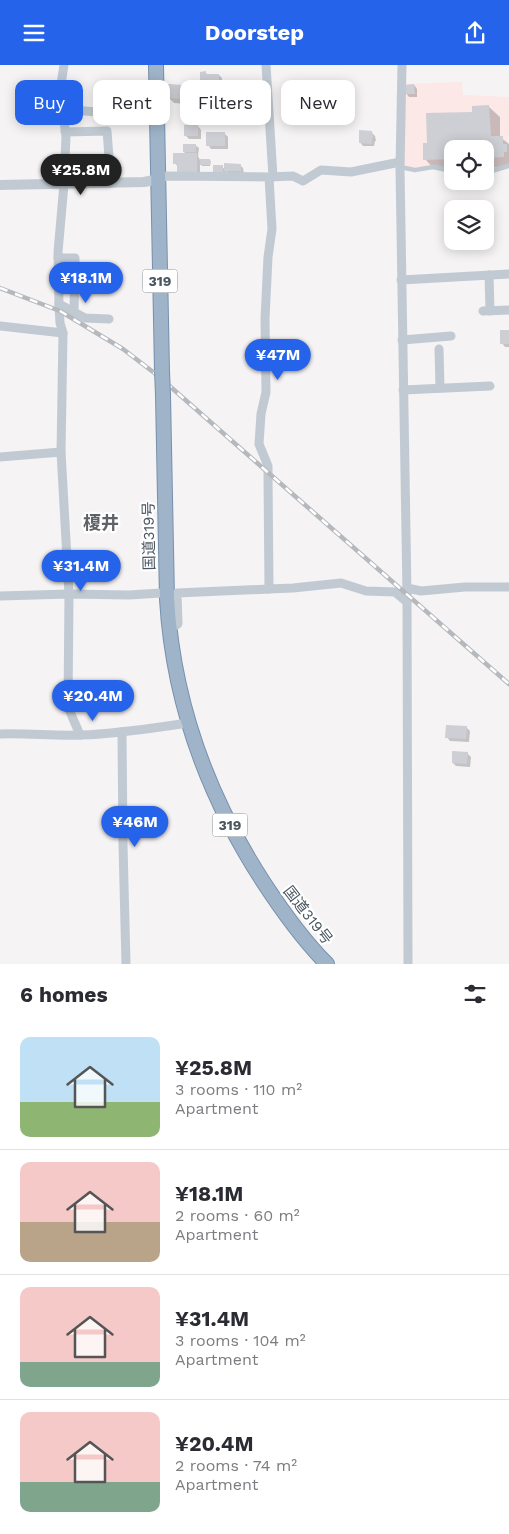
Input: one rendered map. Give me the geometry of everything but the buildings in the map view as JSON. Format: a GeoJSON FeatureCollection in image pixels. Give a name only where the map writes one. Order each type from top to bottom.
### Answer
{"type":"FeatureCollection","features":[{"type":"Feature","properties":{"kind":"highway","name":"国道319号"},"geometry":{"type":"LineString","coordinates":[[156,65],[167,599],[174,665],[188,723],[202,765],[249,861],[291,923],[327,964]]}},
{"type":"Feature","properties":{"kind":"street"},"geometry":{"type":"LineString","coordinates":[[62,80],[64,65]]}},
{"type":"Feature","properties":{"kind":"street"},"geometry":{"type":"LineString","coordinates":[[266,65],[272,229],[268,257],[265,319],[266,392],[261,414],[259,444],[268,466],[269,589]]}},
{"type":"Feature","properties":{"kind":"street"},"geometry":{"type":"LineString","coordinates":[[402,65],[400,164],[407,588],[408,964]]}},
{"type":"Feature","properties":{"kind":"street"},"geometry":{"type":"LineString","coordinates":[[64,125],[64,184],[58,258],[60,323],[63,333],[60,452],[69,594],[68,707],[80,735]]}},
{"type":"Feature","properties":{"kind":"street"},"geometry":{"type":"LineString","coordinates":[[65,132],[106,131],[111,183]]}},
{"type":"Feature","properties":{"kind":"street"},"geometry":{"type":"LineString","coordinates":[[0,185],[144,182],[166,176],[293,176],[303,181],[321,170],[351,172],[400,164]]}},
{"type":"Feature","properties":{"kind":"street"},"geometry":{"type":"LineString","coordinates":[[58,258],[75,258],[74,312]]}},
{"type":"Feature","properties":{"kind":"street"},"geometry":{"type":"LineString","coordinates":[[401,280],[509,274]]}},
{"type":"Feature","properties":{"kind":"street"},"geometry":{"type":"LineString","coordinates":[[489,275],[487,311],[509,310]]}},
{"type":"Feature","properties":{"kind":"street"},"geometry":{"type":"LineString","coordinates":[[59,304],[85,318],[108,319]]}},
{"type":"Feature","properties":{"kind":"street"},"geometry":{"type":"LineString","coordinates":[[0,326],[63,333]]}},
{"type":"Feature","properties":{"kind":"street"},"geometry":{"type":"LineString","coordinates":[[402,340],[450,336]]}},
{"type":"Feature","properties":{"kind":"street"},"geometry":{"type":"LineString","coordinates":[[439,349],[440,388]]}},
{"type":"Feature","properties":{"kind":"street"},"geometry":{"type":"LineString","coordinates":[[403,390],[490,386]]}},
{"type":"Feature","properties":{"kind":"street"},"geometry":{"type":"LineString","coordinates":[[0,457],[60,452]]}},
{"type":"Feature","properties":{"kind":"street"},"geometry":{"type":"LineString","coordinates":[[169,629],[178,624],[177,593],[293,588],[341,583],[366,591],[395,592],[407,602]]}},
{"type":"Feature","properties":{"kind":"street"},"geometry":{"type":"LineString","coordinates":[[407,588],[421,591],[465,587],[509,587]]}},
{"type":"Feature","properties":{"kind":"street"},"geometry":{"type":"LineString","coordinates":[[0,595],[129,595],[161,593]]}},
{"type":"Feature","properties":{"kind":"street"},"geometry":{"type":"LineString","coordinates":[[0,734],[80,735],[122,732],[188,723]]}},
{"type":"Feature","properties":{"kind":"street"},"geometry":{"type":"LineString","coordinates":[[122,732],[126,964]]}},
{"type":"Feature","properties":{"kind":"lane"},"geometry":{"type":"LineString","coordinates":[[400,164],[415,170],[433,167],[444,169]]}},
{"type":"Feature","properties":{"kind":"lane"},"geometry":{"type":"LineString","coordinates":[[494,170],[509,166]]}},
{"type":"Feature","properties":{"kind":"shaded area"},"geometry":{"type":"Polygon","coordinates":[[[462,82],[463,95],[509,97],[509,163],[494,167],[494,140],[444,140],[444,166],[436,164],[409,167],[402,163],[404,84],[462,82]]]}},
{"type":"Feature","properties":{"kind":"railway"},"geometry":{"type":"LineString","coordinates":[[0,288],[60,311],[123,349],[157,375],[509,684]]}},
{"type":"Feature","properties":{"kind":"district","name":"榎井"},"geometry":{"type":"Point","coordinates":[101,522]}}]}
